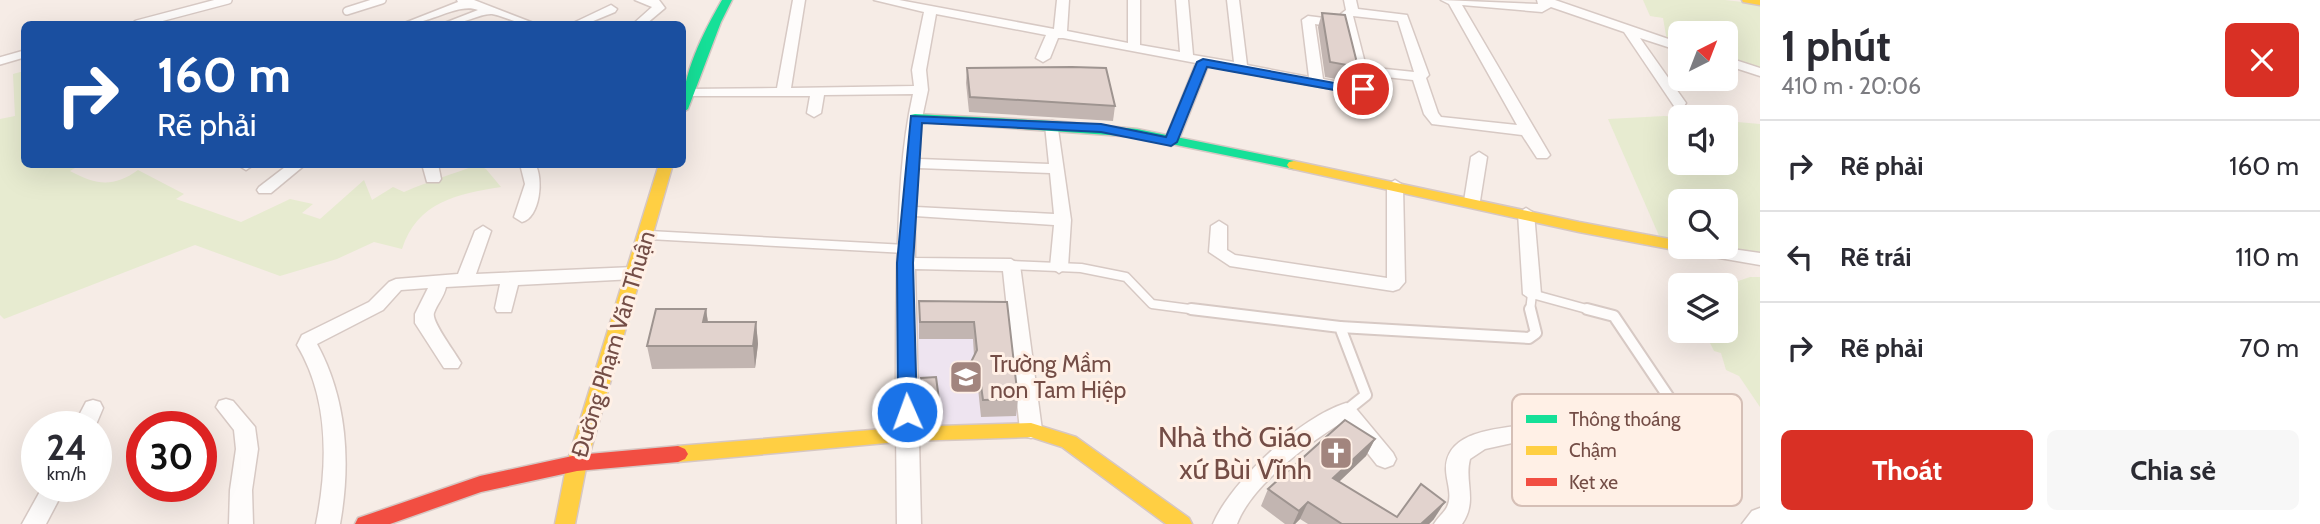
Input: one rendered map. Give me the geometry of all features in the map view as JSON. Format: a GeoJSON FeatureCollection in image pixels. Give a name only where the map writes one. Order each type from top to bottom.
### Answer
{"type":"FeatureCollection","features":[{"type":"Feature","properties":{"kind":"street"},"geometry":{"type":"LineString","coordinates":[[642,0],[655,3],[659,8],[643,21]]}},
{"type":"Feature","properties":{"kind":"street"},"geometry":{"type":"LineString","coordinates":[[727,0],[688,83],[784,90],[921,90]]}},
{"type":"Feature","properties":{"kind":"street"},"geometry":{"type":"LineString","coordinates":[[784,90],[799,0]]}},
{"type":"Feature","properties":{"kind":"street"},"geometry":{"type":"LineString","coordinates":[[880,0],[1317,84],[1361,90],[1364,85],[1350,12]]}},
{"type":"Feature","properties":{"kind":"street"},"geometry":{"type":"LineString","coordinates":[[1043,58],[1056,34],[1063,0]]}},
{"type":"Feature","properties":{"kind":"street"},"geometry":{"type":"LineString","coordinates":[[1134,0],[1134,49]]}},
{"type":"Feature","properties":{"kind":"street"},"geometry":{"type":"LineString","coordinates":[[1182,0],[1187,59]]}},
{"type":"Feature","properties":{"kind":"street"},"geometry":{"type":"LineString","coordinates":[[1233,0],[1241,69]]}},
{"type":"Feature","properties":{"kind":"street"},"geometry":{"type":"LineString","coordinates":[[1447,0],[1542,8],[1545,7],[1543,0]]}},
{"type":"Feature","properties":{"kind":"street"},"geometry":{"type":"LineString","coordinates":[[1543,0],[1668,43]]}},
{"type":"Feature","properties":{"kind":"street"},"geometry":{"type":"LineString","coordinates":[[1747,0],[1760,2]]}},
{"type":"Feature","properties":{"kind":"street"},"geometry":{"type":"LineString","coordinates":[[416,21],[466,1],[521,21]]}},
{"type":"Feature","properties":{"kind":"street"},"geometry":{"type":"LineString","coordinates":[[1453,1],[1542,155]]}},
{"type":"Feature","properties":{"kind":"street"},"geometry":{"type":"LineString","coordinates":[[584,21],[611,9]]}},
{"type":"Feature","properties":{"kind":"street"},"geometry":{"type":"LineString","coordinates":[[457,21],[489,10]]}},
{"type":"Feature","properties":{"kind":"street"},"geometry":{"type":"LineString","coordinates":[[909,524],[907,211],[915,118],[921,90],[919,70],[930,11]]}},
{"type":"Feature","properties":{"kind":"street"},"geometry":{"type":"LineString","coordinates":[[1317,84],[1308,20],[1350,12],[1403,18],[1430,114],[1437,121],[1528,131]]}},
{"type":"Feature","properties":{"kind":"street"},"geometry":{"type":"LineString","coordinates":[[1628,29],[1679,103]]}},
{"type":"Feature","properties":{"kind":"street"},"geometry":{"type":"LineString","coordinates":[[1171,142],[1203,62]]}},
{"type":"Feature","properties":{"kind":"street"},"geometry":{"type":"LineString","coordinates":[[1738,65],[1760,72]]}},
{"type":"Feature","properties":{"kind":"street"},"geometry":{"type":"LineString","coordinates":[[1359,70],[1419,77]]}},
{"type":"Feature","properties":{"kind":"street"},"geometry":{"type":"LineString","coordinates":[[814,113],[818,90]]}},
{"type":"Feature","properties":{"kind":"street"},"geometry":{"type":"LineString","coordinates":[[915,118],[1052,125],[1125,132],[1395,185],[1579,227],[1668,243]]}},
{"type":"Feature","properties":{"kind":"street"},"geometry":{"type":"LineString","coordinates":[[1052,125],[1063,220],[1059,267]]}},
{"type":"Feature","properties":{"kind":"street"},"geometry":{"type":"LineString","coordinates":[[1472,201],[1479,157]]}},
{"type":"Feature","properties":{"kind":"street"},"geometry":{"type":"LineString","coordinates":[[911,163],[1056,169]]}},
{"type":"Feature","properties":{"kind":"street"},"geometry":{"type":"LineString","coordinates":[[265,190],[294,168]]}},
{"type":"Feature","properties":{"kind":"street"},"geometry":{"type":"LineString","coordinates":[[522,217],[533,186],[530,168]]}},
{"type":"Feature","properties":{"kind":"street","name":"Đường Phạm Văn Thuận"},"geometry":{"type":"LineString","coordinates":[[565,524],[577,463],[665,168]]}},
{"type":"Feature","properties":{"kind":"street"},"geometry":{"type":"LineString","coordinates":[[1219,226],[1218,252],[1230,260],[1393,285],[1396,282],[1395,185]]}},
{"type":"Feature","properties":{"kind":"street"},"geometry":{"type":"LineString","coordinates":[[907,211],[1063,220]]}},
{"type":"Feature","properties":{"kind":"street"},"geometry":{"type":"LineString","coordinates":[[1526,213],[1532,295]]}},
{"type":"Feature","properties":{"kind":"street"},"geometry":{"type":"LineString","coordinates":[[465,280],[483,232]]}},
{"type":"Feature","properties":{"kind":"street"},"geometry":{"type":"LineString","coordinates":[[1738,255],[1760,259]]}},
{"type":"Feature","properties":{"kind":"street"},"geometry":{"type":"LineString","coordinates":[[906,256],[1011,265],[1031,430]]}},
{"type":"Feature","properties":{"kind":"street"},"geometry":{"type":"LineString","coordinates":[[328,524],[334,495],[337,455],[331,406],[314,354],[307,345],[309,340],[376,306],[395,286],[439,281],[634,273]]}},
{"type":"Feature","properties":{"kind":"street"},"geometry":{"type":"LineString","coordinates":[[503,308],[508,280]]}},
{"type":"Feature","properties":{"kind":"street"},"geometry":{"type":"LineString","coordinates":[[439,281],[434,298],[424,314],[424,323],[451,363]]}},
{"type":"Feature","properties":{"kind":"street"},"geometry":{"type":"LineString","coordinates":[[226,407],[244,427],[247,449],[241,490],[241,524]]}},
{"type":"Feature","properties":{"kind":"street"},"geometry":{"type":"LineString","coordinates":[[1225,524],[1228,510],[1259,477],[1329,419],[1346,411],[1385,459]]}},
{"type":"Feature","properties":{"kind":"street"},"geometry":{"type":"LineString","coordinates":[[365,524],[480,484],[577,463],[908,434],[1031,430],[1069,442],[1182,524]]}},
{"type":"Feature","properties":{"kind":"street"},"geometry":{"type":"LineString","coordinates":[[1446,524],[1457,512],[1460,504],[1457,459],[1472,444],[1512,436]]}},
{"type":"Feature","properties":{"kind":"street"},"geometry":{"type":"LineString","coordinates":[[34,524],[46,502]]}},
{"type":"Feature","properties":{"kind":"street"},"geometry":{"type":"LineString","coordinates":[[1754,524],[1760,518]]}},
{"type":"Feature","properties":{"kind":"lane"},"geometry":{"type":"LineString","coordinates":[[148,21],[228,0]]}},
{"type":"Feature","properties":{"kind":"lane"},"geometry":{"type":"LineString","coordinates":[[347,11],[383,0]]}},
{"type":"Feature","properties":{"kind":"lane"},"geometry":{"type":"LineString","coordinates":[[0,61],[21,55]]}},
{"type":"Feature","properties":{"kind":"lane"},"geometry":{"type":"LineString","coordinates":[[645,234],[906,256]]}},
{"type":"Feature","properties":{"kind":"lane"},"geometry":{"type":"LineString","coordinates":[[1011,265],[1059,267],[1126,277],[1147,302],[1152,304],[1340,327],[1529,338],[1536,333],[1530,311],[1532,295],[1614,316],[1667,394]]}},
{"type":"Feature","properties":{"kind":"lane"},"geometry":{"type":"LineString","coordinates":[[1340,327],[1366,395],[1346,411]]}},
{"type":"Feature","properties":{"kind":"shaded area","name":"Trường Mầm non Tam Hiệp"},"geometry":{"type":"Polygon","coordinates":[[[912,317],[1012,319],[1022,424],[916,428],[912,317]]]}},
{"type":"Feature","properties":{"kind":"green space"},"geometry":{"type":"Polygon","coordinates":[[[1643,0],[1725,0],[1760,4],[1760,70],[1738,63],[1738,21],[1668,21],[1668,41],[1663,18],[1650,16],[1643,0]]]}},
{"type":"Feature","properties":{"kind":"green space"},"geometry":{"type":"Polygon","coordinates":[[[21,72],[21,168],[75,168],[70,171],[96,182],[120,180],[138,170],[184,194],[176,199],[241,222],[290,199],[313,204],[302,213],[320,219],[364,180],[372,200],[393,187],[404,192],[469,168],[486,169],[501,187],[454,197],[428,211],[409,233],[402,249],[374,242],[337,259],[280,276],[195,245],[4,319],[0,315],[0,119],[15,116],[13,74],[21,72]]]}},
{"type":"Feature","properties":{"kind":"green space"},"geometry":{"type":"Polygon","coordinates":[[[1668,116],[1668,175],[1738,175],[1738,122],[1760,124],[1760,255],[1738,251],[1738,189],[1668,189],[1668,240],[1660,238],[1608,119],[1668,116]]]}},
{"type":"Feature","properties":{"kind":"green space"},"geometry":{"type":"Polygon","coordinates":[[[1760,277],[1760,407],[1739,376],[1726,370],[1721,353],[1714,351],[1710,343],[1738,343],[1738,281],[1760,277]]]}},
{"type":"Feature","properties":{"kind":"building"},"geometry":{"type":"Polygon","coordinates":[[[1322,13],[1345,15],[1358,67],[1330,62],[1322,13]]]}},
{"type":"Feature","properties":{"kind":"building"},"geometry":{"type":"Polygon","coordinates":[[[967,68],[1106,68],[1115,106],[970,97],[967,68]]]}},
{"type":"Feature","properties":{"kind":"building"},"geometry":{"type":"Polygon","coordinates":[[[919,301],[1007,302],[1018,399],[983,400],[979,371],[971,362],[977,350],[974,322],[920,322],[919,301]]]}},
{"type":"Feature","properties":{"kind":"building"},"geometry":{"type":"Polygon","coordinates":[[[656,309],[706,309],[703,322],[756,322],[753,346],[647,346],[656,309]]]}},
{"type":"Feature","properties":{"kind":"building"},"geometry":{"type":"Polygon","coordinates":[[[936,377],[940,407],[922,407],[921,378],[936,377]]]}},
{"type":"Feature","properties":{"kind":"building"},"geometry":{"type":"Polygon","coordinates":[[[1345,420],[1375,439],[1333,478],[1397,517],[1421,484],[1445,502],[1421,524],[1342,524],[1308,502],[1299,511],[1268,489],[1345,420]]]}},
{"type":"Feature","properties":{"kind":"traffic: fast"},"geometry":{"type":"LineString","coordinates":[[686,98],[715,22],[727,0]]}},
{"type":"Feature","properties":{"kind":"traffic: fast"},"geometry":{"type":"LineString","coordinates":[[915,118],[1052,125],[1137,133],[1294,165]]}},
{"type":"Feature","properties":{"kind":"traffic: slow"},"geometry":{"type":"LineString","coordinates":[[1747,0],[1760,2]]}},
{"type":"Feature","properties":{"kind":"traffic: slow"},"geometry":{"type":"LineString","coordinates":[[1294,165],[1668,244]]}},
{"type":"Feature","properties":{"kind":"traffic: slow"},"geometry":{"type":"LineString","coordinates":[[565,524],[577,463],[665,168]]}},
{"type":"Feature","properties":{"kind":"traffic: slow"},"geometry":{"type":"LineString","coordinates":[[678,454],[908,434],[1031,430],[1069,442],[1182,524]]}},
{"type":"Feature","properties":{"kind":"traffic: jam"},"geometry":{"type":"LineString","coordinates":[[365,524],[480,484],[577,463],[678,454]]}},
{"type":"Feature","properties":{"kind":"place","name":"Trường Mầm non Tam Hiệp"},"geometry":{"type":"Point","coordinates":[966,377]}},
{"type":"Feature","properties":{"kind":"place","name":"Nhà thờ Giáo xứ Bùi Vĩnh"},"geometry":{"type":"Point","coordinates":[1336,453]}},
{"type":"Feature","properties":{"kind":"route"},"geometry":{"type":"LineString","coordinates":[[907,412],[905,263],[915,118],[1101,128],[1171,142],[1203,62],[1351,90],[1363,89]]}}]}
